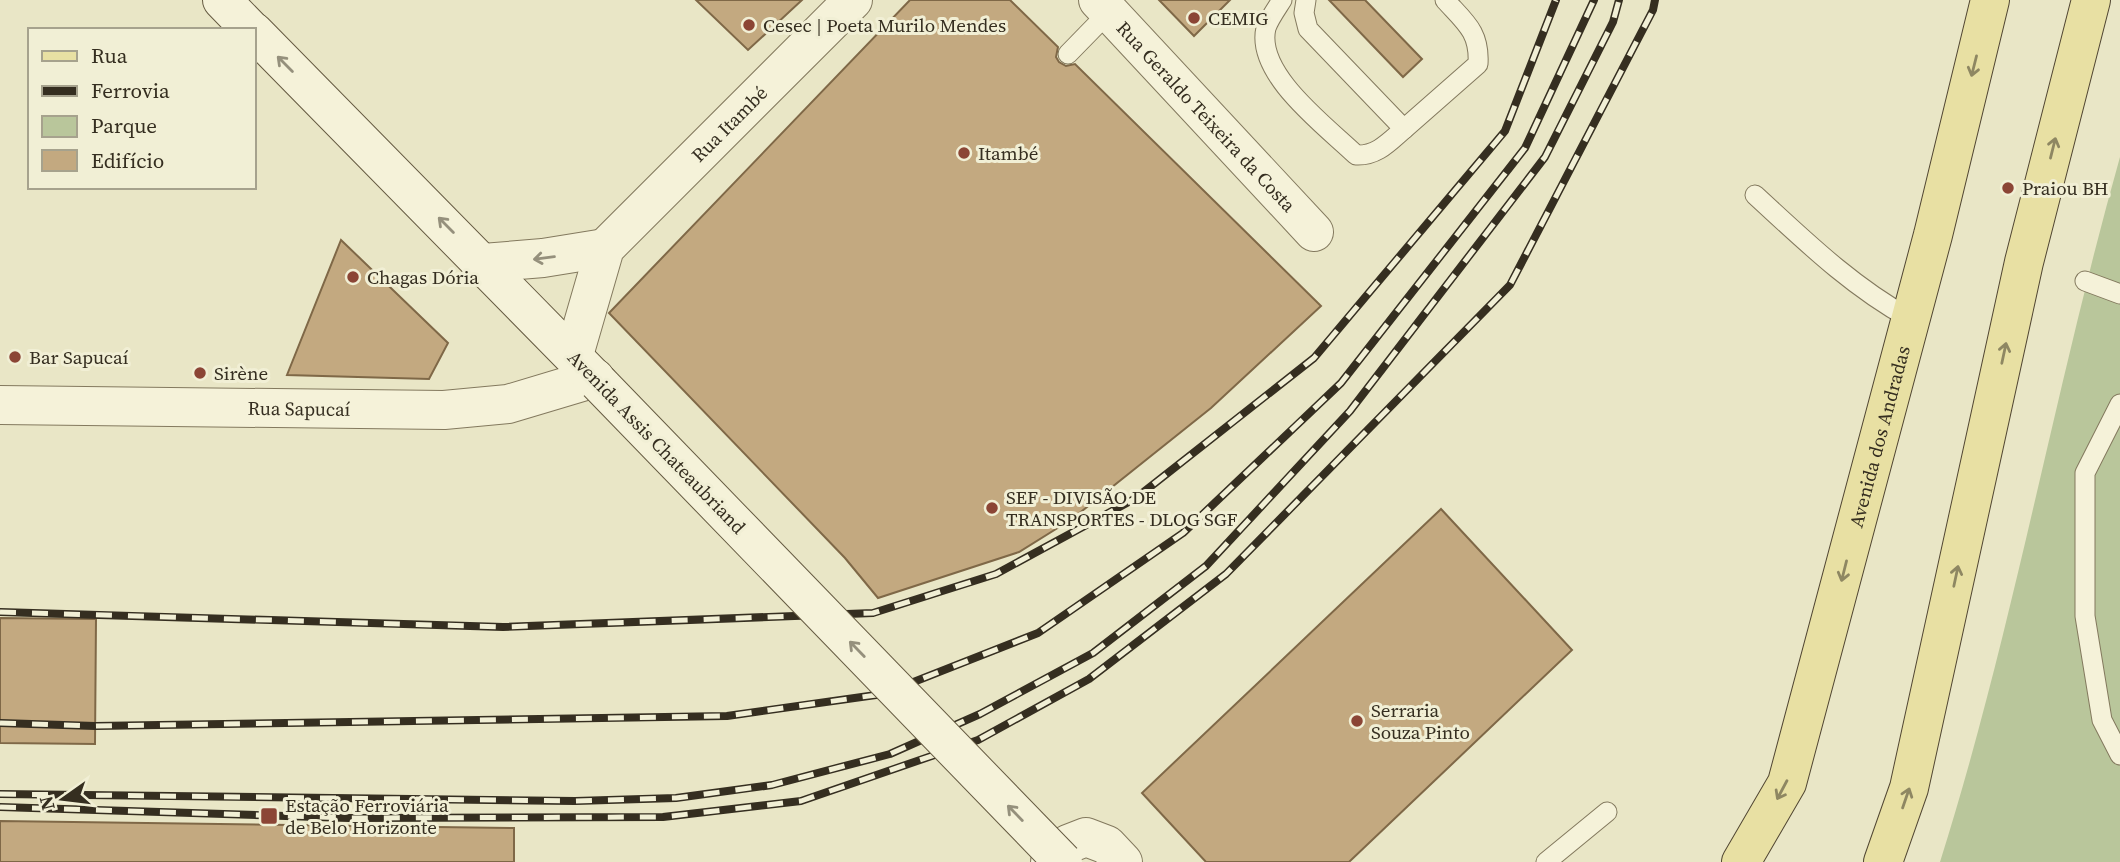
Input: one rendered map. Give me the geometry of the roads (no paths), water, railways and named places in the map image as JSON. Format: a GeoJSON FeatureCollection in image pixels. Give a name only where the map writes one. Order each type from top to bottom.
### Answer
{"type":"FeatureCollection","features":[{"type":"Feature","properties":{"kind":"main road","name":"Avenida dos Andradas"},"geometry":{"type":"LineString","coordinates":[[1741,862],[1787,783],[1933,235],[1990,0]]}},
{"type":"Feature","properties":{"kind":"main road"},"geometry":{"type":"LineString","coordinates":[[1883,862],[1909,788],[2024,262],[2091,0]]}},
{"type":"Feature","properties":{"kind":"street","name":"Avenida Assis Chateaubriand"},"geometry":{"type":"LineString","coordinates":[[222,0],[250,28]]}},
{"type":"Feature","properties":{"kind":"street","name":"Rua Itambé"},"geometry":{"type":"LineString","coordinates":[[589,372],[605,248],[853,0]]}},
{"type":"Feature","properties":{"kind":"street","name":"Rua Geraldo Teixeira da Costa"},"geometry":{"type":"LineString","coordinates":[[1103,6],[1314,232]]}},
{"type":"Feature","properties":{"kind":"street","name":"Avenida Assis Chateaubriand"},"geometry":{"type":"LineString","coordinates":[[256,34],[483,263],[1063,862]]}},
{"type":"Feature","properties":{"kind":"street"},"geometry":{"type":"LineString","coordinates":[[483,263],[543,258],[605,248]]}},
{"type":"Feature","properties":{"kind":"street","name":"Rua Sapucaí"},"geometry":{"type":"LineString","coordinates":[[0,405],[444,410],[509,404],[589,372]]}},
{"type":"Feature","properties":{"kind":"street"},"geometry":{"type":"LineString","coordinates":[[1050,862],[1068,844],[1087,837],[1107,845],[1123,862]]}},
{"type":"Feature","properties":{"kind":"lane"},"geometry":{"type":"LineString","coordinates":[[1282,0],[1266,26],[1265,43],[1271,67],[1285,85],[1356,155],[1367,156],[1404,129],[1478,64],[1479,47],[1472,30],[1445,0]]}},
{"type":"Feature","properties":{"kind":"lane"},"geometry":{"type":"LineString","coordinates":[[1306,0],[1304,13],[1308,29],[1404,129]]}},
{"type":"Feature","properties":{"kind":"lane"},"geometry":{"type":"LineString","coordinates":[[1068,54],[1103,6]]}},
{"type":"Feature","properties":{"kind":"lane"},"geometry":{"type":"LineString","coordinates":[[1755,195],[1841,273],[1881,303],[1909,318]]}},
{"type":"Feature","properties":{"kind":"lane"},"geometry":{"type":"LineString","coordinates":[[2085,281],[2120,294]]}},
{"type":"Feature","properties":{"kind":"lane"},"geometry":{"type":"LineString","coordinates":[[2120,404],[2085,473],[2085,616],[2102,720],[2120,755]]}},
{"type":"Feature","properties":{"kind":"lane"},"geometry":{"type":"LineString","coordinates":[[1546,862],[1607,812]]}},
{"type":"Feature","properties":{"kind":"railway"},"geometry":{"type":"LineString","coordinates":[[0,612],[503,627],[873,613],[996,574],[1136,498],[1314,358],[1505,131],[1556,0]]}},
{"type":"Feature","properties":{"kind":"railway"},"geometry":{"type":"LineString","coordinates":[[0,723],[95,726],[727,716],[883,694],[1038,633],[1183,533],[1341,383],[1525,148],[1594,0]]}},
{"type":"Feature","properties":{"kind":"railway"},"geometry":{"type":"LineString","coordinates":[[0,794],[575,801],[676,798],[772,785],[890,754],[980,714],[1093,653],[1206,566],[1350,411],[1545,157],[1613,22],[1619,0]]}},
{"type":"Feature","properties":{"kind":"railway"},"geometry":{"type":"LineString","coordinates":[[0,807],[349,818],[663,817],[801,801],[978,740],[1089,679],[1226,574],[1510,285],[1653,10],[1655,0]]}},
{"type":"Feature","properties":{"kind":"place","name":"CEMIG"},"geometry":{"type":"Point","coordinates":[1194,18]}},
{"type":"Feature","properties":{"kind":"place","name":"Cesec | Poeta Murilo Mendes"},"geometry":{"type":"Point","coordinates":[749,25]}},
{"type":"Feature","properties":{"kind":"place","name":"Itambé"},"geometry":{"type":"Point","coordinates":[964,153]}},
{"type":"Feature","properties":{"kind":"place","name":"Praiou BH"},"geometry":{"type":"Point","coordinates":[2008,188]}},
{"type":"Feature","properties":{"kind":"place","name":"Chagas Dória"},"geometry":{"type":"Point","coordinates":[353,277]}},
{"type":"Feature","properties":{"kind":"place","name":"Bar Sapucaí"},"geometry":{"type":"Point","coordinates":[15,357]}},
{"type":"Feature","properties":{"kind":"place","name":"Sirène"},"geometry":{"type":"Point","coordinates":[200,373]}},
{"type":"Feature","properties":{"kind":"place","name":"SEF - DIVISÃO DE TRANSPORTES - DLOG SGF"},"geometry":{"type":"Point","coordinates":[992,508]}},
{"type":"Feature","properties":{"kind":"place","name":"Serraria Souza Pinto"},"geometry":{"type":"Point","coordinates":[1357,721]}},
{"type":"Feature","properties":{"kind":"place","name":"Estação Ferroviária de Belo Horizonte"},"geometry":{"type":"Point","coordinates":[269,816]}}]}
